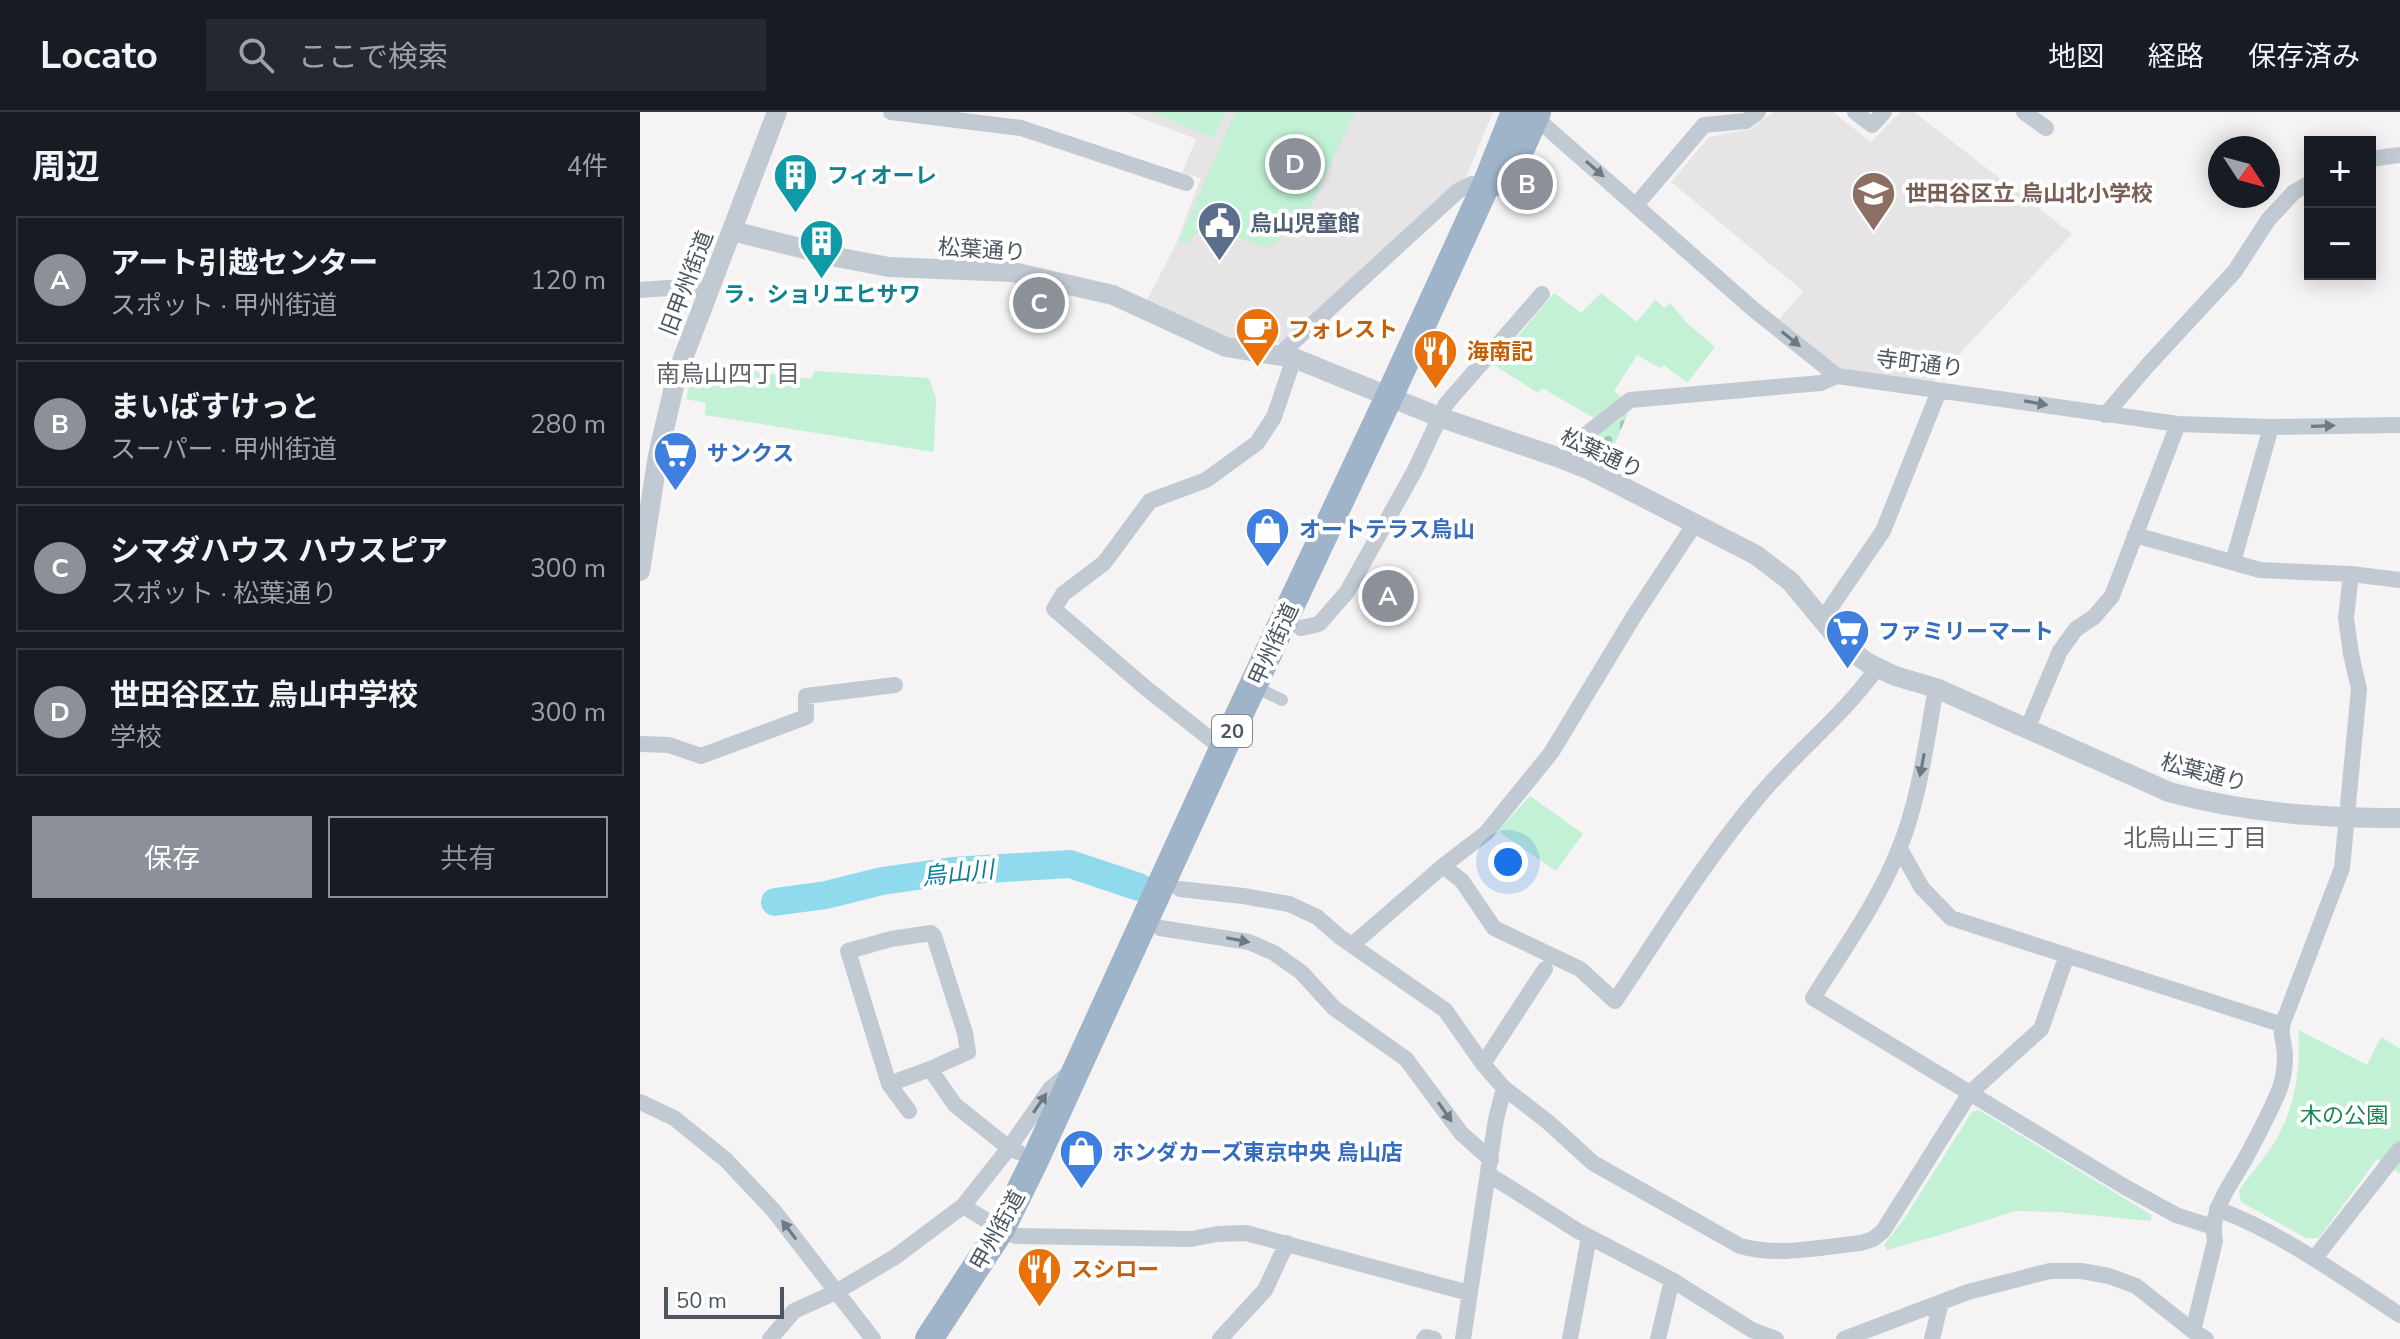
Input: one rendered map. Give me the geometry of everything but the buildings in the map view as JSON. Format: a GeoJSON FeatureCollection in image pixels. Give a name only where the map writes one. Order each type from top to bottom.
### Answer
{"type":"FeatureCollection","features":[{"type":"Feature","properties":{"kind":"highway","name":"甲州街道"},"geometry":{"type":"LineString","coordinates":[[952,1339],[1180,889],[1301,628],[1486,185],[1529,114]]}},
{"type":"Feature","properties":{"kind":"highway","name":"甲州街道"},"geometry":{"type":"LineString","coordinates":[[929,1339],[1008,1233],[1035,1160],[1223,749],[1398,400],[1529,114]]}},
{"type":"Feature","properties":{"kind":"street","name":"旧甲州街道"},"geometry":{"type":"LineString","coordinates":[[640,571],[665,418],[677,374],[777,112]]}},
{"type":"Feature","properties":{"kind":"street"},"geometry":{"type":"LineString","coordinates":[[891,112],[1021,128],[1186,183]]}},
{"type":"Feature","properties":{"kind":"street"},"geometry":{"type":"LineString","coordinates":[[1636,205],[1704,125],[1746,121],[1758,112]]}},
{"type":"Feature","properties":{"kind":"street"},"geometry":{"type":"LineString","coordinates":[[1855,112],[1872,125],[1884,112]]}},
{"type":"Feature","properties":{"kind":"street"},"geometry":{"type":"LineString","coordinates":[[2024,112],[2046,128]]}},
{"type":"Feature","properties":{"kind":"street"},"geometry":{"type":"LineString","coordinates":[[1529,114],[1753,309],[1837,376],[1821,383],[1630,400],[1557,457]]}},
{"type":"Feature","properties":{"kind":"street"},"geometry":{"type":"LineString","coordinates":[[2376,158],[2400,155]]}},
{"type":"Feature","properties":{"kind":"street"},"geometry":{"type":"LineString","coordinates":[[1223,749],[1054,609],[1063,594],[1104,563],[1150,501],[1206,480],[1257,443],[1274,417],[1287,356],[1458,191],[1472,184],[1486,185]]}},
{"type":"Feature","properties":{"kind":"street"},"geometry":{"type":"LineString","coordinates":[[2105,415],[2235,271],[2268,220],[2294,192],[2304,186]]}},
{"type":"Feature","properties":{"kind":"street","name":"松葉通り"},"geometry":{"type":"LineString","coordinates":[[732,231],[889,267],[1013,272],[1077,285],[1113,295],[1226,347],[1287,356],[1439,417],[1590,470],[1756,555],[1790,581],[1844,646],[1877,668],[1936,688],[2155,786],[2196,799],[2287,814],[2400,818]]}},
{"type":"Feature","properties":{"kind":"street"},"geometry":{"type":"LineString","coordinates":[[640,290],[710,289]]}},
{"type":"Feature","properties":{"kind":"street"},"geometry":{"type":"LineString","coordinates":[[1301,628],[1319,624],[1347,592],[1409,481],[1439,417],[1466,380],[1542,294]]}},
{"type":"Feature","properties":{"kind":"street","name":"寺町通り"},"geometry":{"type":"LineString","coordinates":[[1837,376],[2178,424],[2271,427],[2400,425]]}},
{"type":"Feature","properties":{"kind":"street"},"geometry":{"type":"LineString","coordinates":[[1822,620],[1883,531],[1939,391]]}},
{"type":"Feature","properties":{"kind":"street"},"geometry":{"type":"LineString","coordinates":[[2027,729],[2060,651],[2076,629],[2094,617],[2112,596],[2178,424]]}},
{"type":"Feature","properties":{"kind":"street"},"geometry":{"type":"LineString","coordinates":[[2233,562],[2271,427]]}},
{"type":"Feature","properties":{"kind":"street"},"geometry":{"type":"LineString","coordinates":[[1352,945],[1486,833],[1551,753],[1634,616],[1694,525]]}},
{"type":"Feature","properties":{"kind":"street"},"geometry":{"type":"LineString","coordinates":[[2135,535],[2260,570],[2351,574],[2400,580]]}},
{"type":"Feature","properties":{"kind":"street"},"geometry":{"type":"LineString","coordinates":[[1844,1339],[1968,1292],[2050,1271],[2081,1271],[2109,1276],[2136,1286],[2199,1335],[2215,1241],[2213,1227],[2217,1209],[2282,1084],[2285,1056],[2280,1024],[2342,868],[2359,689],[2346,618],[2351,574]]}},
{"type":"Feature","properties":{"kind":"street"},"geometry":{"type":"LineString","coordinates":[[1443,866],[1462,881],[1494,928],[1580,969],[1615,1001],[1725,836],[1778,774],[1862,689],[1877,668]]}},
{"type":"Feature","properties":{"kind":"street"},"geometry":{"type":"LineString","coordinates":[[1245,683],[1282,700]]}},
{"type":"Feature","properties":{"kind":"street"},"geometry":{"type":"LineString","coordinates":[[640,744],[669,745],[701,756],[806,717],[806,696],[895,685]]}},
{"type":"Feature","properties":{"kind":"street"},"geometry":{"type":"LineString","coordinates":[[1936,688],[1916,796],[1900,849],[1882,885],[1813,998],[2125,1187],[2176,1215],[2213,1227]]}},
{"type":"Feature","properties":{"kind":"street"},"geometry":{"type":"LineString","coordinates":[[1900,849],[1922,888],[1951,918],[2280,1024]]}},
{"type":"Feature","properties":{"kind":"street"},"geometry":{"type":"LineString","coordinates":[[1180,889],[1289,904],[1317,917],[1340,937],[1445,1010],[1504,1088],[1593,1163],[1740,1246],[1757,1251],[1861,1243],[1883,1231],[1970,1093],[2041,1029],[2067,955]]}},
{"type":"Feature","properties":{"kind":"street"},"geometry":{"type":"LineString","coordinates":[[1160,928],[1249,942],[1274,953],[1301,972],[1334,1008],[1406,1059],[1490,1167],[1589,1237],[1672,1280],[1751,1334],[1776,1339]]}},
{"type":"Feature","properties":{"kind":"street"},"geometry":{"type":"LineString","coordinates":[[889,1084],[968,1052],[965,1033],[931,933],[891,939],[848,951],[889,1084],[909,1111]]}},
{"type":"Feature","properties":{"kind":"street"},"geometry":{"type":"LineString","coordinates":[[1483,1064],[1545,969]]}},
{"type":"Feature","properties":{"kind":"street"},"geometry":{"type":"LineString","coordinates":[[770,1339],[794,1311],[836,1292],[895,1257],[963,1206],[1050,1089],[1079,1066]]}},
{"type":"Feature","properties":{"kind":"street"},"geometry":{"type":"LineString","coordinates":[[930,1069],[955,1105],[1009,1148],[1035,1160]]}},
{"type":"Feature","properties":{"kind":"street"},"geometry":{"type":"LineString","coordinates":[[1463,1339],[1496,1119],[1504,1088]]}},
{"type":"Feature","properties":{"kind":"street"},"geometry":{"type":"LineString","coordinates":[[640,1102],[674,1118],[726,1160],[774,1211],[873,1339]]}},
{"type":"Feature","properties":{"kind":"street"},"geometry":{"type":"LineString","coordinates":[[2314,1259],[2400,1149]]}},
{"type":"Feature","properties":{"kind":"street"},"geometry":{"type":"LineString","coordinates":[[963,1206],[1008,1233],[1191,1239],[1246,1233],[1469,1293]]}},
{"type":"Feature","properties":{"kind":"street"},"geometry":{"type":"LineString","coordinates":[[2217,1209],[2236,1216],[2314,1259],[2400,1315]]}},
{"type":"Feature","properties":{"kind":"street"},"geometry":{"type":"LineString","coordinates":[[1570,1339],[1589,1237]]}},
{"type":"Feature","properties":{"kind":"street"},"geometry":{"type":"LineString","coordinates":[[1220,1339],[1265,1290],[1287,1243]]}},
{"type":"Feature","properties":{"kind":"street"},"geometry":{"type":"LineString","coordinates":[[1658,1339],[1672,1280]]}},
{"type":"Feature","properties":{"kind":"street"},"geometry":{"type":"LineString","coordinates":[[1932,1339],[1941,1302]]}},
{"type":"Feature","properties":{"kind":"street"},"geometry":{"type":"LineString","coordinates":[[1424,1339],[1434,1339]]}},
{"type":"Feature","properties":{"kind":"shaded area"},"geometry":{"type":"Polygon","coordinates":[[[1126,112],[1493,112],[1466,177],[1282,343],[1253,343],[1231,339],[1146,302],[1176,244],[1201,178],[1182,173],[1196,139],[1126,112]]]}},
{"type":"Feature","properties":{"kind":"shaded area"},"geometry":{"type":"Polygon","coordinates":[[[1773,112],[1833,112],[1871,142],[1900,112],[1914,112],[2072,234],[1931,384],[1839,369],[1779,320],[1803,291],[1671,182],[1709,137],[1751,129],[1773,112]]]}},
{"type":"Feature","properties":{"kind":"green space"},"geometry":{"type":"Polygon","coordinates":[[[1152,112],[1226,112],[1214,138],[1152,112]]]}},
{"type":"Feature","properties":{"kind":"green space"},"geometry":{"type":"Polygon","coordinates":[[[1235,112],[1355,112],[1306,217],[1267,249],[1229,234],[1212,219],[1185,244],[1179,241],[1235,112]]]}},
{"type":"Feature","properties":{"kind":"green space"},"geometry":{"type":"Polygon","coordinates":[[[1554,293],[1581,313],[1601,293],[1637,322],[1655,300],[1665,308],[1670,303],[1687,323],[1715,347],[1687,383],[1664,365],[1660,368],[1637,355],[1614,391],[1622,397],[1594,418],[1542,388],[1538,393],[1494,365],[1554,293]]]}},
{"type":"Feature","properties":{"kind":"green space"},"geometry":{"type":"Polygon","coordinates":[[[696,363],[811,379],[814,371],[929,378],[936,398],[934,452],[705,415],[706,403],[686,399],[696,363]]]}},
{"type":"Feature","properties":{"kind":"green space"},"geometry":{"type":"Polygon","coordinates":[[[1631,406],[1604,469],[1570,455],[1631,406]]]}},
{"type":"Feature","properties":{"kind":"green space"},"geometry":{"type":"Polygon","coordinates":[[[1530,796],[1583,834],[1556,871],[1498,831],[1530,796]]]}},
{"type":"Feature","properties":{"kind":"green space","name":"木の公園"},"geometry":{"type":"Polygon","coordinates":[[[2298,1030],[2367,1065],[2381,1037],[2400,1049],[2400,1173],[2377,1159],[2319,1238],[2306,1238],[2241,1202],[2239,1190],[2275,1141],[2290,1109],[2298,1070],[2298,1030]]]}},
{"type":"Feature","properties":{"kind":"green space"},"geometry":{"type":"Polygon","coordinates":[[[1979,1110],[2152,1215],[2150,1221],[2015,1211],[1887,1250],[1884,1245],[1972,1112],[1979,1110]]]}},
{"type":"Feature","properties":{"kind":"waterway","name":"烏山川"},"geometry":{"type":"LineString","coordinates":[[775,902],[953,871],[1070,864],[1139,887]]}},
{"type":"Feature","properties":{"kind":"place","name":"世田谷区立 烏山中学校"},"geometry":{"type":"Point","coordinates":[1295,164]}},
{"type":"Feature","properties":{"kind":"place","name":"まいばすけっと"},"geometry":{"type":"Point","coordinates":[1527,184]}},
{"type":"Feature","properties":{"kind":"place","name":"フィオーレ"},"geometry":{"type":"Point","coordinates":[796,214]}},
{"type":"Feature","properties":{"kind":"place","name":"世田谷区立 烏山北小学校"},"geometry":{"type":"Point","coordinates":[1874,232]}},
{"type":"Feature","properties":{"kind":"place","name":"烏山児童館"},"geometry":{"type":"Point","coordinates":[1219,262]}},
{"type":"Feature","properties":{"kind":"place","name":"ラ．ショリエヒサワ"},"geometry":{"type":"Point","coordinates":[822,280]}},
{"type":"Feature","properties":{"kind":"place","name":"シマダハウス ハウスピア"},"geometry":{"type":"Point","coordinates":[1039,303]}},
{"type":"Feature","properties":{"kind":"place","name":"フォレスト"},"geometry":{"type":"Point","coordinates":[1257,368]}},
{"type":"Feature","properties":{"kind":"place","name":"海南記"},"geometry":{"type":"Point","coordinates":[1436,390]}},
{"type":"Feature","properties":{"kind":"place","name":"サンクス"},"geometry":{"type":"Point","coordinates":[676,492]}},
{"type":"Feature","properties":{"kind":"place","name":"オートテラス烏山"},"geometry":{"type":"Point","coordinates":[1268,568]}},
{"type":"Feature","properties":{"kind":"place","name":"アート引越センター"},"geometry":{"type":"Point","coordinates":[1388,596]}},
{"type":"Feature","properties":{"kind":"place","name":"ファミリーマート"},"geometry":{"type":"Point","coordinates":[1847,670]}},
{"type":"Feature","properties":{"kind":"place","name":"ホンダカーズ東京中央 烏山店"},"geometry":{"type":"Point","coordinates":[1081,1191]}},
{"type":"Feature","properties":{"kind":"place","name":"スシロー"},"geometry":{"type":"Point","coordinates":[1040,1308]}},
{"type":"Feature","properties":{"kind":"district","name":"南烏山四丁目"},"geometry":{"type":"Point","coordinates":[728,374]}},
{"type":"Feature","properties":{"kind":"district","name":"北烏山三丁目"},"geometry":{"type":"Point","coordinates":[2195,838]}}]}
